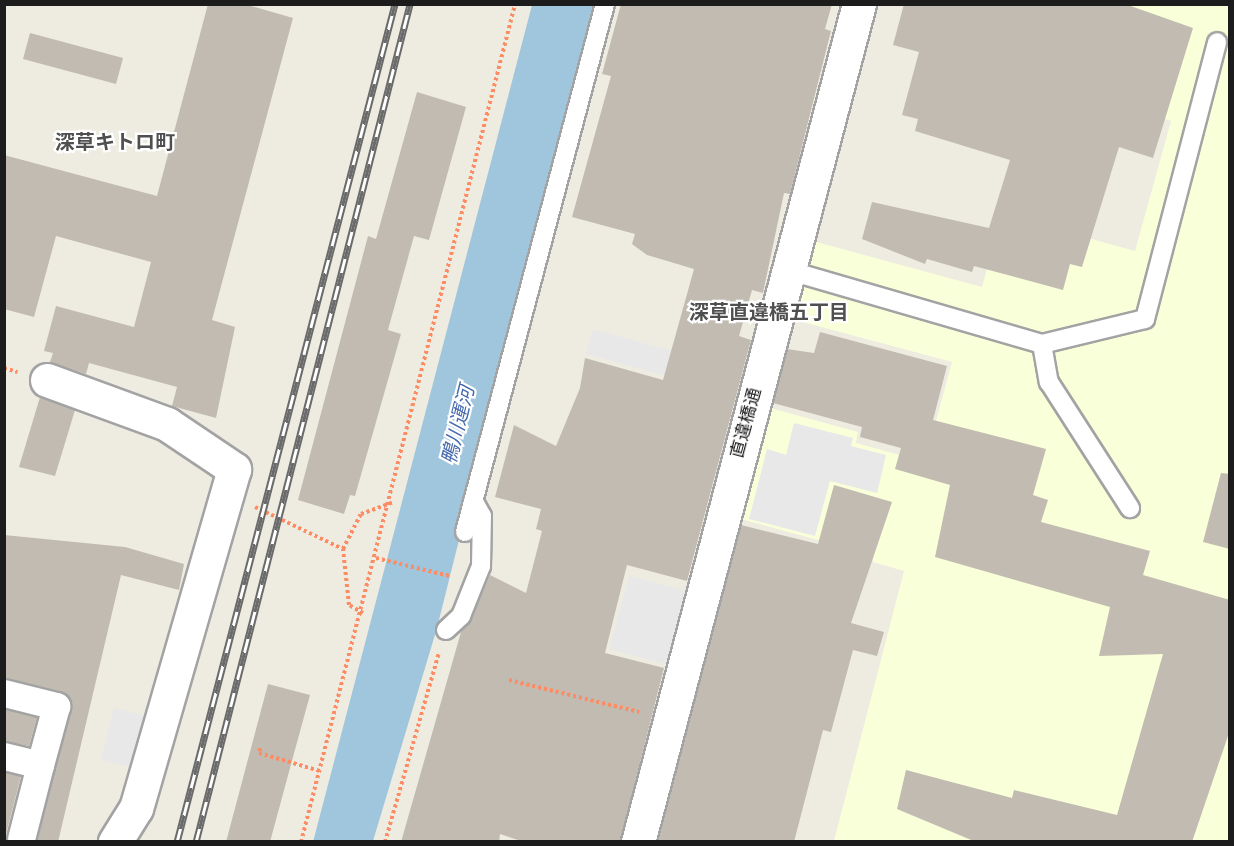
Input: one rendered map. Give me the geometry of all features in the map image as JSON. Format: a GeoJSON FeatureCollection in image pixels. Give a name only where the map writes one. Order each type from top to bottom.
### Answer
{"type":"FeatureCollection","features":[{"type":"Feature","properties":{"kind":"street","name":"直違橋通"},"geometry":{"type":"LineString","coordinates":[[638,842],[859,4]]}},
{"type":"Feature","properties":{"kind":"street"},"geometry":{"type":"LineString","coordinates":[[47,380],[167,424],[234,469],[136,808],[115,842]]}},
{"type":"Feature","properties":{"kind":"street"},"geometry":{"type":"LineString","coordinates":[[4,693],[56,706],[21,839]]}},
{"type":"Feature","properties":{"kind":"street"},"geometry":{"type":"LineString","coordinates":[[4,756],[40,765]]}},
{"type":"Feature","properties":{"kind":"lane"},"geometry":{"type":"LineString","coordinates":[[465,532],[605,4]]}},
{"type":"Feature","properties":{"kind":"lane"},"geometry":{"type":"LineString","coordinates":[[787,270],[1042,344],[1145,319],[1217,42]]}},
{"type":"Feature","properties":{"kind":"lane"},"geometry":{"type":"LineString","coordinates":[[1042,344],[1049,382],[1130,508]]}},
{"type":"Feature","properties":{"kind":"lane"},"geometry":{"type":"LineString","coordinates":[[446,630],[461,616],[481,566],[482,516],[473,500]]}},
{"type":"Feature","properties":{"kind":"path"},"geometry":{"type":"LineString","coordinates":[[301,842],[363,613],[375,558],[392,503],[515,4]]}},
{"type":"Feature","properties":{"kind":"path"},"geometry":{"type":"LineString","coordinates":[[226,497],[280,515],[343,549]]}},
{"type":"Feature","properties":{"kind":"path"},"geometry":{"type":"LineString","coordinates":[[363,613],[349,605],[343,549],[361,514],[392,503]]}},
{"type":"Feature","properties":{"kind":"path"},"geometry":{"type":"LineString","coordinates":[[375,558],[453,577]]}},
{"type":"Feature","properties":{"kind":"path"},"geometry":{"type":"LineString","coordinates":[[385,842],[446,630]]}},
{"type":"Feature","properties":{"kind":"path"},"geometry":{"type":"LineString","coordinates":[[509,680],[669,718]]}},
{"type":"Feature","properties":{"kind":"path"},"geometry":{"type":"LineString","coordinates":[[259,753],[320,771]]}},
{"type":"Feature","properties":{"kind":"shaded area"},"geometry":{"type":"Polygon","coordinates":[[[1053,5],[1229,5],[1229,841],[834,841],[904,571],[873,562],[873,555],[734,517],[763,406],[858,432],[856,443],[925,462],[952,362],[788,318],[809,240],[982,287],[1002,214],[1135,251],[1171,121],[1033,78],[1053,5]]]}},
{"type":"Feature","properties":{"kind":"shaded area"},"geometry":{"type":"Polygon","coordinates":[[[593,329],[743,371],[736,395],[586,354],[593,329]]]}},
{"type":"Feature","properties":{"kind":"shaded area"},"geometry":{"type":"Polygon","coordinates":[[[794,423],[853,438],[851,446],[886,455],[877,493],[830,481],[815,536],[749,519],[767,449],[786,455],[794,423]]]}},
{"type":"Feature","properties":{"kind":"shaded area"},"geometry":{"type":"Polygon","coordinates":[[[629,576],[688,592],[669,665],[609,649],[629,576]]]}},
{"type":"Feature","properties":{"kind":"shaded area"},"geometry":{"type":"Polygon","coordinates":[[[114,708],[146,716],[133,768],[101,760],[114,708]]]}},
{"type":"Feature","properties":{"kind":"water","name":"鴨川運河"},"geometry":{"type":"Polygon","coordinates":[[[532,5],[593,5],[437,628],[373,841],[313,842],[532,5]]]}},
{"type":"Feature","properties":{"kind":"building"},"geometry":{"type":"Polygon","coordinates":[[[208,4],[244,4],[293,18],[212,320],[235,327],[216,418],[172,406],[177,387],[89,363],[86,374],[50,362],[53,353],[44,351],[56,306],[134,327],[151,262],[56,236],[34,317],[4,309],[4,155],[157,196],[208,4]]]}},
{"type":"Feature","properties":{"kind":"building"},"geometry":{"type":"Polygon","coordinates":[[[621,4],[832,4],[825,29],[831,31],[790,194],[784,193],[763,293],[752,290],[739,336],[751,340],[687,581],[627,565],[605,653],[664,668],[620,842],[524,842],[500,834],[499,842],[401,842],[461,632],[471,620],[490,575],[526,593],[542,531],[536,529],[541,509],[495,497],[514,425],[556,446],[580,388],[585,358],[663,380],[694,269],[647,255],[632,244],[635,234],[572,217],[611,76],[602,74],[621,4]]]}},
{"type":"Feature","properties":{"kind":"building"},"geometry":{"type":"Polygon","coordinates":[[[904,4],[1125,4],[1193,28],[1153,158],[1119,147],[1082,267],[1070,264],[1063,290],[974,266],[972,272],[927,259],[925,264],[862,239],[872,202],[989,228],[1010,160],[915,131],[918,119],[902,115],[919,52],[893,45],[904,4]]]}},
{"type":"Feature","properties":{"kind":"building"},"geometry":{"type":"Polygon","coordinates":[[[30,33],[123,58],[116,84],[23,59],[30,33]]]}},
{"type":"Feature","properties":{"kind":"building"},"geometry":{"type":"Polygon","coordinates":[[[417,92],[466,107],[429,240],[414,236],[388,330],[401,334],[355,496],[350,495],[344,514],[298,500],[368,236],[376,239],[417,92]]]}},
{"type":"Feature","properties":{"kind":"building"},"geometry":{"type":"Polygon","coordinates":[[[820,332],[947,366],[933,420],[1046,449],[1033,495],[1048,500],[1041,522],[1150,551],[1143,575],[1230,600],[1230,730],[1192,842],[976,842],[897,809],[906,770],[1012,798],[1014,790],[1117,815],[1163,654],[1099,656],[1110,607],[935,557],[950,485],[895,469],[901,448],[860,437],[862,427],[773,403],[787,349],[814,353],[820,332]]]}},
{"type":"Feature","properties":{"kind":"building"},"geometry":{"type":"Polygon","coordinates":[[[40,397],[75,410],[55,476],[19,467],[40,397]]]}},
{"type":"Feature","properties":{"kind":"building"},"geometry":{"type":"Polygon","coordinates":[[[1221,473],[1230,474],[1230,549],[1203,542],[1221,473]]]}},
{"type":"Feature","properties":{"kind":"building"},"geometry":{"type":"Polygon","coordinates":[[[834,485],[892,502],[851,623],[884,632],[877,656],[853,650],[831,732],[823,730],[794,842],[658,842],[741,525],[818,544],[834,485]]]}},
{"type":"Feature","properties":{"kind":"building"},"geometry":{"type":"Polygon","coordinates":[[[4,535],[125,547],[184,564],[179,590],[121,575],[58,842],[37,842],[71,702],[60,691],[4,678],[4,535]]]}},
{"type":"Feature","properties":{"kind":"building"},"geometry":{"type":"Polygon","coordinates":[[[268,684],[310,695],[270,842],[226,842],[268,684]]]}},
{"type":"Feature","properties":{"kind":"building"},"geometry":{"type":"Polygon","coordinates":[[[4,709],[37,717],[29,746],[4,741],[4,709]]]}},
{"type":"Feature","properties":{"kind":"building"},"geometry":{"type":"Polygon","coordinates":[[[4,772],[21,776],[6,834],[4,834],[4,772]]]}},
{"type":"Feature","properties":{"kind":"railway"},"geometry":{"type":"LineString","coordinates":[[177,842],[395,4]]}},
{"type":"Feature","properties":{"kind":"railway"},"geometry":{"type":"LineString","coordinates":[[196,842],[410,4]]}},
{"type":"Feature","properties":{"kind":"district","name":"深草キトロ町"},"geometry":{"type":"Point","coordinates":[115,142]}},
{"type":"Feature","properties":{"kind":"district","name":"深草直違橋五丁目"},"geometry":{"type":"Point","coordinates":[769,312]}}]}
